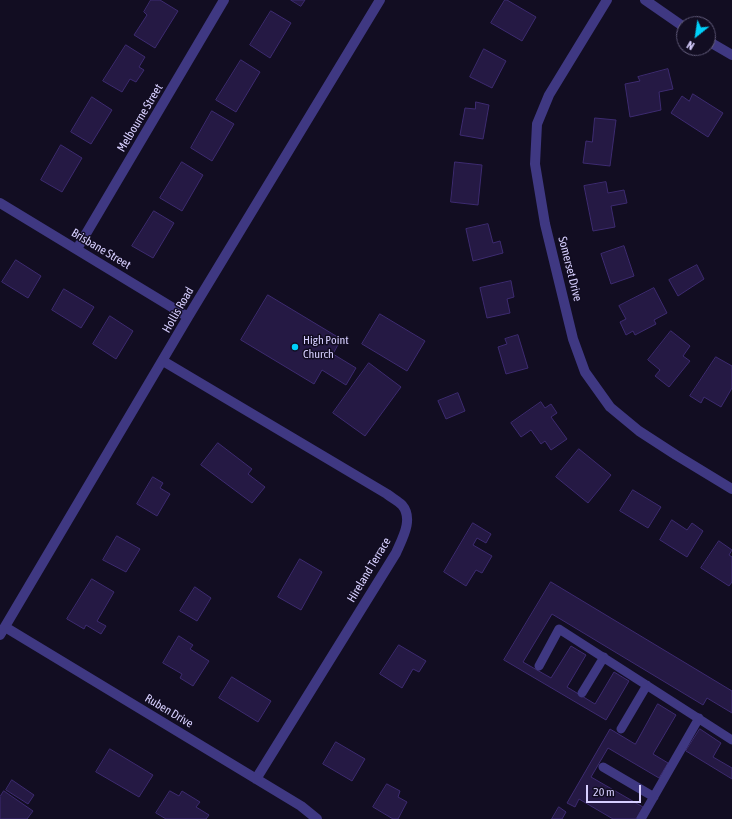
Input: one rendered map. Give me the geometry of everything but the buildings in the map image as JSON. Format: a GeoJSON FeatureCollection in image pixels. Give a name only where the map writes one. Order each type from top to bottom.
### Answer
{"type":"FeatureCollection","features":[{"type":"Feature","properties":{"kind":"street","name":"Melbourne Street"},"geometry":{"type":"LineString","coordinates":[[77,249],[224,0]]}},
{"type":"Feature","properties":{"kind":"street","name":"Hollis Road"},"geometry":{"type":"LineString","coordinates":[[3,631],[188,317],[380,0]]}},
{"type":"Feature","properties":{"kind":"street","name":"Somerset Drive"},"geometry":{"type":"LineString","coordinates":[[607,0],[549,95],[537,124],[534,164],[545,224],[573,339],[585,372],[610,407],[651,439],[732,489]]}},
{"type":"Feature","properties":{"kind":"street"},"geometry":{"type":"LineString","coordinates":[[646,0],[676,21]]}},
{"type":"Feature","properties":{"kind":"street"},"geometry":{"type":"LineString","coordinates":[[716,46],[732,55]]}},
{"type":"Feature","properties":{"kind":"street","name":"Brisbane Street"},"geometry":{"type":"LineString","coordinates":[[0,203],[188,317]]}},
{"type":"Feature","properties":{"kind":"street","name":"Hireland Terrace"},"geometry":{"type":"LineString","coordinates":[[163,361],[387,494],[403,506],[407,517],[406,530],[396,552],[256,779]]}},
{"type":"Feature","properties":{"kind":"street","name":"Ruben Drive"},"geometry":{"type":"LineString","coordinates":[[3,631],[256,779],[301,806],[317,819]]}},
{"type":"Feature","properties":{"kind":"lane"},"geometry":{"type":"LineString","coordinates":[[539,666],[559,629],[732,740]]}},
{"type":"Feature","properties":{"kind":"lane"},"geometry":{"type":"LineString","coordinates":[[582,693],[604,658]]}},
{"type":"Feature","properties":{"kind":"lane"},"geometry":{"type":"LineString","coordinates":[[621,729],[647,685]]}},
{"type":"Feature","properties":{"kind":"lane"},"geometry":{"type":"LineString","coordinates":[[641,819],[699,718]]}},
{"type":"Feature","properties":{"kind":"lane"},"geometry":{"type":"LineString","coordinates":[[603,767],[654,797]]}},
{"type":"Feature","properties":{"kind":"place","name":"High Point Church"},"geometry":{"type":"Point","coordinates":[295,347]}}]}
